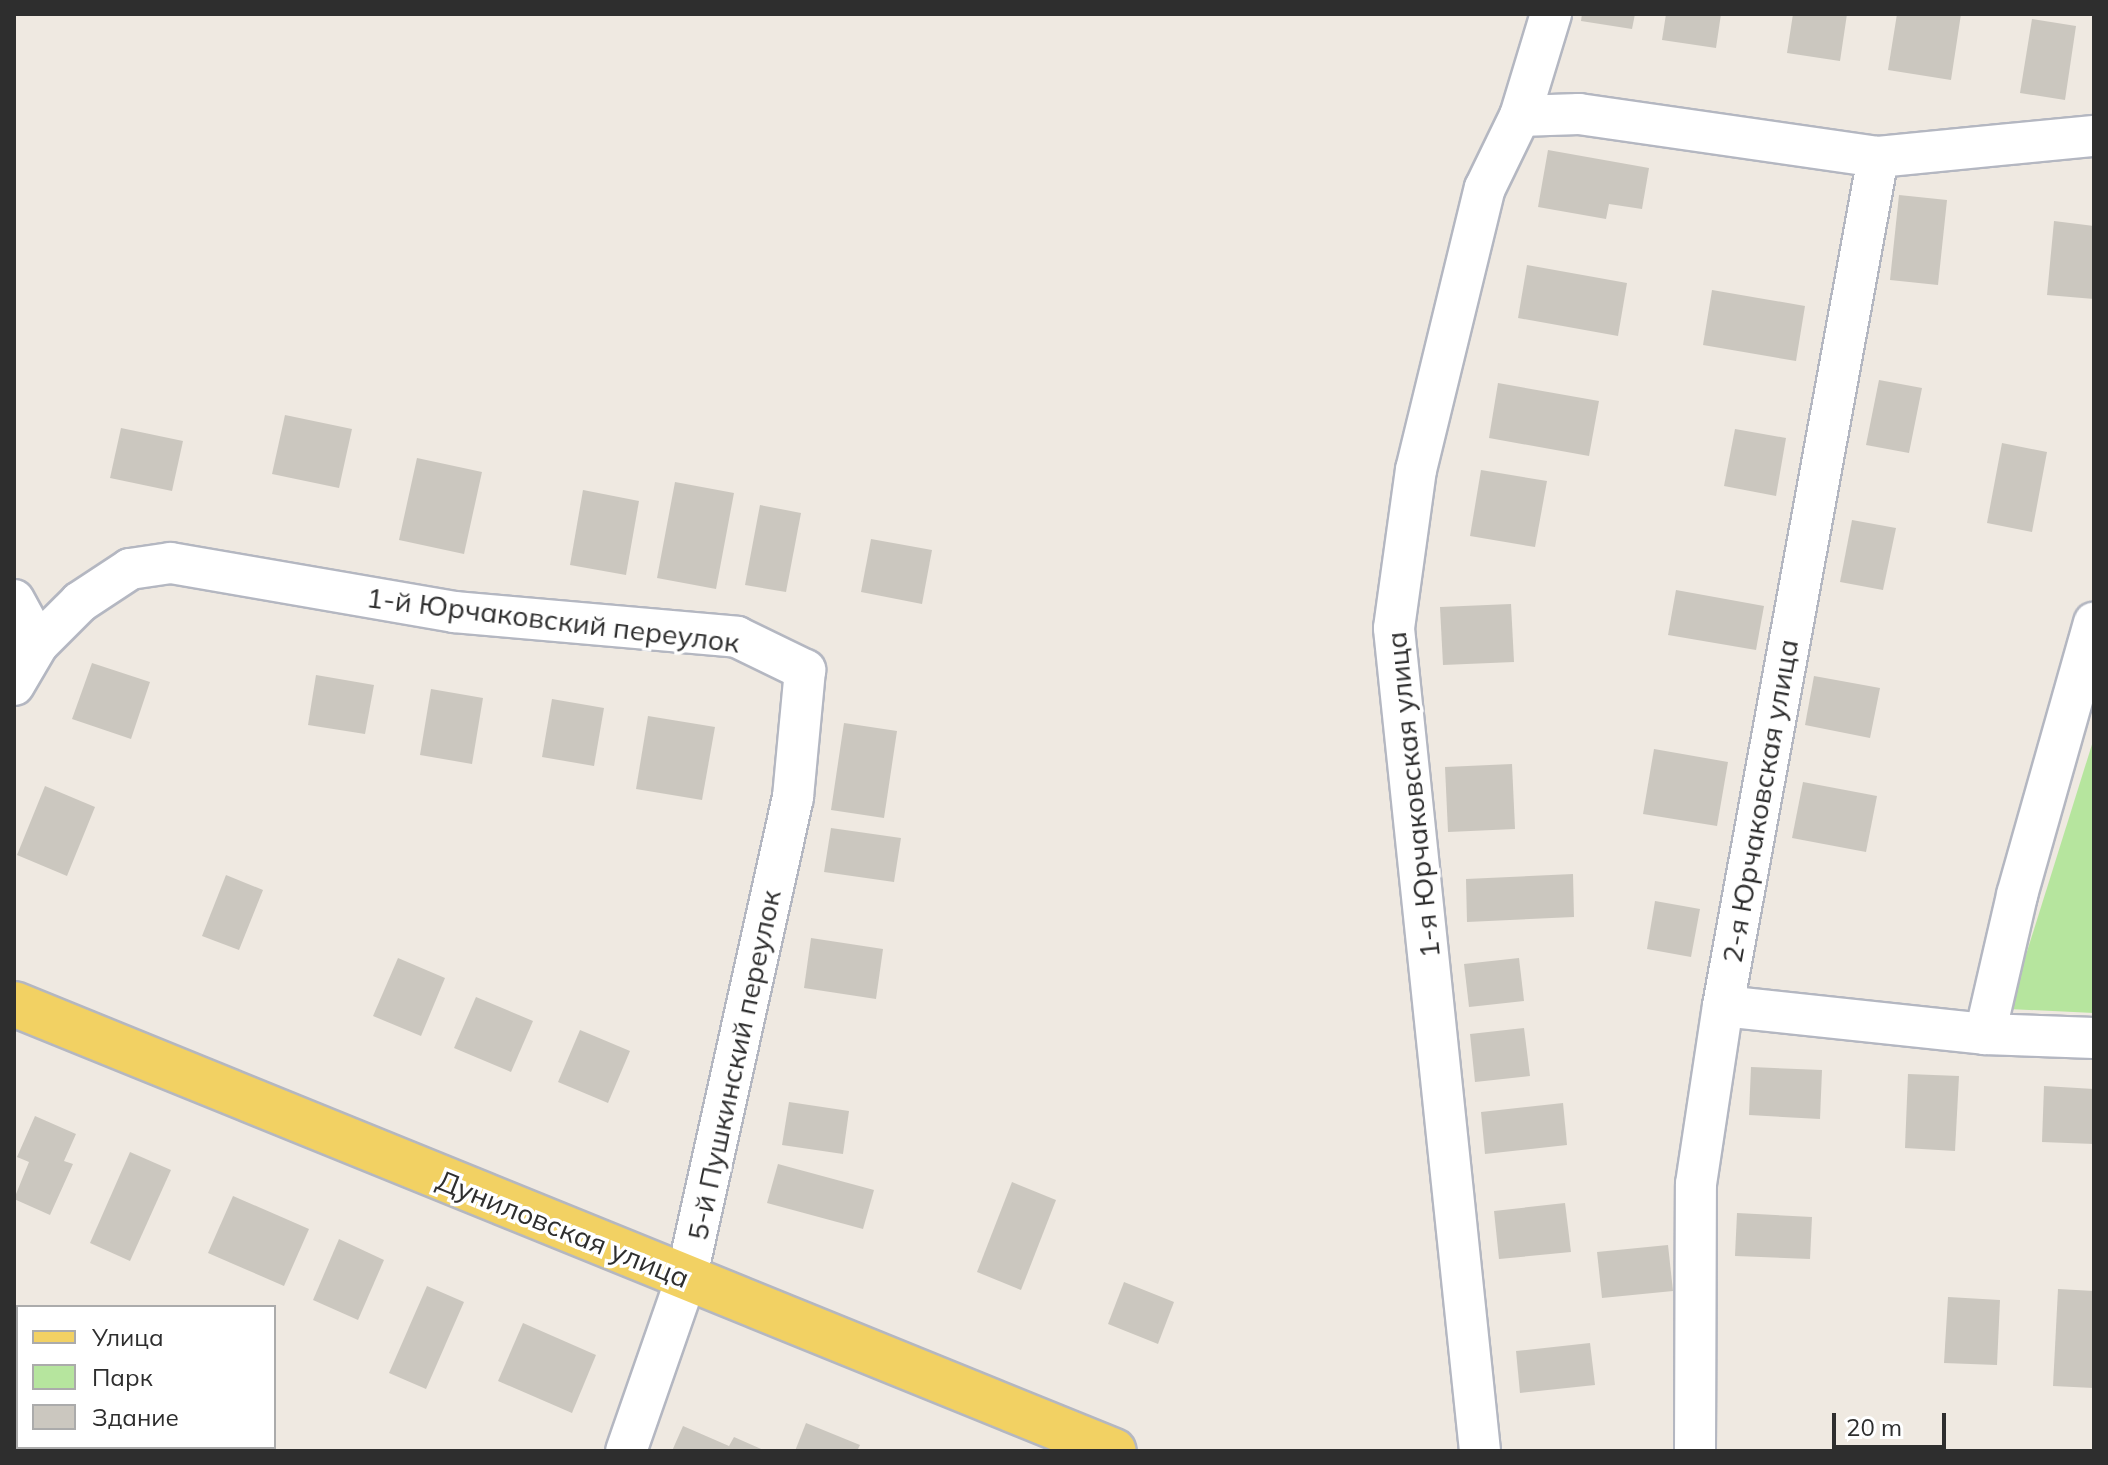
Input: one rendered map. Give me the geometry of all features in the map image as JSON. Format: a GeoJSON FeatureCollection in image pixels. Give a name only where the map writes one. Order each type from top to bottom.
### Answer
{"type":"FeatureCollection","features":[{"type":"Feature","properties":{"kind":"main road","name":"Дуниловская улица"},"geometry":{"type":"LineString","coordinates":[[14,1004],[1114,1451]]}},
{"type":"Feature","properties":{"kind":"street","name":"1-я Юрчаковская улица"},"geometry":{"type":"LineString","coordinates":[[1480,1451],[1394,628],[1416,470],[1485,188],[1520,116],[1551,14]]}},
{"type":"Feature","properties":{"kind":"street"},"geometry":{"type":"LineString","coordinates":[[1520,116],[1579,114],[1878,157],[2094,136]]}},
{"type":"Feature","properties":{"kind":"street","name":"2-я Юрчаковская улица"},"geometry":{"type":"LineString","coordinates":[[1695,1451],[1696,1184],[1723,1006],[1878,157]]}},
{"type":"Feature","properties":{"kind":"street","name":"1-й Юрчаковский переулок"},"geometry":{"type":"LineString","coordinates":[[14,685],[26,637],[130,569],[171,563],[454,612],[737,637],[805,670]]}},
{"type":"Feature","properties":{"kind":"street"},"geometry":{"type":"LineString","coordinates":[[14,600],[26,637]]}},
{"type":"Feature","properties":{"kind":"street"},"geometry":{"type":"LineString","coordinates":[[1985,1034],[2017,895],[2094,623]]}},
{"type":"Feature","properties":{"kind":"street","name":"5-й Пушкинский переулок"},"geometry":{"type":"LineString","coordinates":[[626,1451],[686,1279],[793,797],[805,670]]}},
{"type":"Feature","properties":{"kind":"street"},"geometry":{"type":"LineString","coordinates":[[1723,1006],[1985,1034],[2094,1038]]}},
{"type":"Feature","properties":{"kind":"green space"},"geometry":{"type":"Polygon","coordinates":[[[2094,738],[2094,1013],[2009,1009],[2094,738]]]}},
{"type":"Feature","properties":{"kind":"building"},"geometry":{"type":"Polygon","coordinates":[[[1582,14],[1635,14],[1632,29],[1581,21],[1582,14]]]}},
{"type":"Feature","properties":{"kind":"building"},"geometry":{"type":"Polygon","coordinates":[[[1666,14],[1721,14],[1716,48],[1662,40],[1666,14]]]}},
{"type":"Feature","properties":{"kind":"building"},"geometry":{"type":"Polygon","coordinates":[[[1793,14],[1847,14],[1840,61],[1787,53],[1793,14]]]}},
{"type":"Feature","properties":{"kind":"building"},"geometry":{"type":"Polygon","coordinates":[[[1897,14],[1961,14],[1951,80],[1888,70],[1897,14]]]}},
{"type":"Feature","properties":{"kind":"building"},"geometry":{"type":"Polygon","coordinates":[[[2032,19],[2076,26],[2065,100],[2020,93],[2032,19]]]}},
{"type":"Feature","properties":{"kind":"building"},"geometry":{"type":"Polygon","coordinates":[[[1548,150],[1649,168],[1642,209],[1609,204],[1606,219],[1538,207],[1548,150]]]}},
{"type":"Feature","properties":{"kind":"building"},"geometry":{"type":"Polygon","coordinates":[[[1899,195],[1947,200],[1938,285],[1890,280],[1899,195]]]}},
{"type":"Feature","properties":{"kind":"building"},"geometry":{"type":"Polygon","coordinates":[[[2054,221],[2094,226],[2094,299],[2047,295],[2054,221]]]}},
{"type":"Feature","properties":{"kind":"building"},"geometry":{"type":"Polygon","coordinates":[[[1527,265],[1627,283],[1618,336],[1518,318],[1527,265]]]}},
{"type":"Feature","properties":{"kind":"building"},"geometry":{"type":"Polygon","coordinates":[[[1712,290],[1805,306],[1796,361],[1703,345],[1712,290]]]}},
{"type":"Feature","properties":{"kind":"building"},"geometry":{"type":"Polygon","coordinates":[[[1879,380],[1922,388],[1909,453],[1866,445],[1879,380]]]}},
{"type":"Feature","properties":{"kind":"building"},"geometry":{"type":"Polygon","coordinates":[[[1498,383],[1599,401],[1589,456],[1489,438],[1498,383]]]}},
{"type":"Feature","properties":{"kind":"building"},"geometry":{"type":"Polygon","coordinates":[[[285,415],[352,429],[339,488],[272,474],[285,415]]]}},
{"type":"Feature","properties":{"kind":"building"},"geometry":{"type":"Polygon","coordinates":[[[121,428],[183,441],[172,491],[110,478],[121,428]]]}},
{"type":"Feature","properties":{"kind":"building"},"geometry":{"type":"Polygon","coordinates":[[[1735,429],[1786,438],[1776,496],[1724,486],[1735,429]]]}},
{"type":"Feature","properties":{"kind":"building"},"geometry":{"type":"Polygon","coordinates":[[[2002,443],[2047,452],[2032,532],[1987,523],[2002,443]]]}},
{"type":"Feature","properties":{"kind":"building"},"geometry":{"type":"Polygon","coordinates":[[[417,458],[482,472],[464,554],[399,540],[417,458]]]}},
{"type":"Feature","properties":{"kind":"building"},"geometry":{"type":"Polygon","coordinates":[[[1481,470],[1547,481],[1535,547],[1470,536],[1481,470]]]}},
{"type":"Feature","properties":{"kind":"building"},"geometry":{"type":"Polygon","coordinates":[[[675,482],[734,493],[716,589],[657,578],[675,482]]]}},
{"type":"Feature","properties":{"kind":"building"},"geometry":{"type":"Polygon","coordinates":[[[583,490],[639,501],[626,575],[570,565],[583,490]]]}},
{"type":"Feature","properties":{"kind":"building"},"geometry":{"type":"Polygon","coordinates":[[[760,505],[801,513],[786,592],[745,585],[760,505]]]}},
{"type":"Feature","properties":{"kind":"building"},"geometry":{"type":"Polygon","coordinates":[[[1852,520],[1896,528],[1883,590],[1840,582],[1852,520]]]}},
{"type":"Feature","properties":{"kind":"building"},"geometry":{"type":"Polygon","coordinates":[[[871,539],[932,550],[922,604],[861,592],[871,539]]]}},
{"type":"Feature","properties":{"kind":"building"},"geometry":{"type":"Polygon","coordinates":[[[1676,590],[1764,606],[1756,650],[1668,635],[1676,590]]]}},
{"type":"Feature","properties":{"kind":"building"},"geometry":{"type":"Polygon","coordinates":[[[1511,604],[1514,662],[1443,665],[1440,607],[1511,604]]]}},
{"type":"Feature","properties":{"kind":"building"},"geometry":{"type":"Polygon","coordinates":[[[92,663],[150,682],[131,739],[72,719],[92,663]]]}},
{"type":"Feature","properties":{"kind":"building"},"geometry":{"type":"Polygon","coordinates":[[[316,675],[374,685],[365,734],[308,725],[316,675]]]}},
{"type":"Feature","properties":{"kind":"building"},"geometry":{"type":"Polygon","coordinates":[[[1814,676],[1880,688],[1870,738],[1805,725],[1814,676]]]}},
{"type":"Feature","properties":{"kind":"building"},"geometry":{"type":"Polygon","coordinates":[[[431,689],[483,698],[472,764],[420,755],[431,689]]]}},
{"type":"Feature","properties":{"kind":"building"},"geometry":{"type":"Polygon","coordinates":[[[552,699],[604,708],[594,766],[542,757],[552,699]]]}},
{"type":"Feature","properties":{"kind":"building"},"geometry":{"type":"Polygon","coordinates":[[[648,716],[715,727],[702,800],[636,789],[648,716]]]}},
{"type":"Feature","properties":{"kind":"building"},"geometry":{"type":"Polygon","coordinates":[[[844,723],[897,731],[884,818],[831,810],[844,723]]]}},
{"type":"Feature","properties":{"kind":"building"},"geometry":{"type":"Polygon","coordinates":[[[1654,749],[1728,762],[1717,826],[1643,814],[1654,749]]]}},
{"type":"Feature","properties":{"kind":"building"},"geometry":{"type":"Polygon","coordinates":[[[1512,764],[1515,829],[1448,832],[1445,767],[1512,764]]]}},
{"type":"Feature","properties":{"kind":"building"},"geometry":{"type":"Polygon","coordinates":[[[1803,782],[1877,796],[1866,852],[1792,838],[1803,782]]]}},
{"type":"Feature","properties":{"kind":"building"},"geometry":{"type":"Polygon","coordinates":[[[45,786],[95,807],[67,876],[17,855],[45,786]]]}},
{"type":"Feature","properties":{"kind":"building"},"geometry":{"type":"Polygon","coordinates":[[[831,828],[901,838],[894,882],[824,872],[831,828]]]}},
{"type":"Feature","properties":{"kind":"building"},"geometry":{"type":"Polygon","coordinates":[[[1573,874],[1574,917],[1467,922],[1466,879],[1573,874]]]}},
{"type":"Feature","properties":{"kind":"building"},"geometry":{"type":"Polygon","coordinates":[[[226,875],[263,890],[239,950],[202,936],[226,875]]]}},
{"type":"Feature","properties":{"kind":"building"},"geometry":{"type":"Polygon","coordinates":[[[1655,901],[1700,909],[1691,957],[1647,949],[1655,901]]]}},
{"type":"Feature","properties":{"kind":"building"},"geometry":{"type":"Polygon","coordinates":[[[811,938],[883,949],[876,999],[804,988],[811,938]]]}},
{"type":"Feature","properties":{"kind":"building"},"geometry":{"type":"Polygon","coordinates":[[[398,958],[445,978],[421,1036],[373,1016],[398,958]]]}},
{"type":"Feature","properties":{"kind":"building"},"geometry":{"type":"Polygon","coordinates":[[[1519,958],[1524,1001],[1469,1007],[1464,964],[1519,958]]]}},
{"type":"Feature","properties":{"kind":"building"},"geometry":{"type":"Polygon","coordinates":[[[476,997],[533,1021],[511,1072],[454,1048],[476,997]]]}},
{"type":"Feature","properties":{"kind":"building"},"geometry":{"type":"Polygon","coordinates":[[[1524,1028],[1530,1076],[1475,1082],[1470,1034],[1524,1028]]]}},
{"type":"Feature","properties":{"kind":"building"},"geometry":{"type":"Polygon","coordinates":[[[580,1030],[630,1051],[608,1103],[558,1082],[580,1030]]]}},
{"type":"Feature","properties":{"kind":"building"},"geometry":{"type":"Polygon","coordinates":[[[1751,1067],[1822,1070],[1820,1119],[1749,1115],[1751,1067]]]}},
{"type":"Feature","properties":{"kind":"building"},"geometry":{"type":"Polygon","coordinates":[[[1908,1074],[1959,1076],[1955,1151],[1905,1148],[1908,1074]]]}},
{"type":"Feature","properties":{"kind":"building"},"geometry":{"type":"Polygon","coordinates":[[[2044,1086],[2094,1089],[2094,1144],[2042,1142],[2044,1086]]]}},
{"type":"Feature","properties":{"kind":"building"},"geometry":{"type":"Polygon","coordinates":[[[789,1102],[849,1111],[843,1154],[782,1145],[789,1102]]]}},
{"type":"Feature","properties":{"kind":"building"},"geometry":{"type":"Polygon","coordinates":[[[1563,1103],[1567,1145],[1485,1154],[1481,1112],[1563,1103]]]}},
{"type":"Feature","properties":{"kind":"building"},"geometry":{"type":"Polygon","coordinates":[[[35,1116],[76,1134],[64,1161],[73,1164],[50,1215],[14,1199],[29,1162],[17,1157],[35,1116]]]}},
{"type":"Feature","properties":{"kind":"building"},"geometry":{"type":"Polygon","coordinates":[[[130,1152],[171,1170],[130,1261],[90,1243],[130,1152]]]}},
{"type":"Feature","properties":{"kind":"building"},"geometry":{"type":"Polygon","coordinates":[[[778,1164],[874,1190],[863,1229],[767,1203],[778,1164]]]}},
{"type":"Feature","properties":{"kind":"building"},"geometry":{"type":"Polygon","coordinates":[[[1012,1182],[1056,1200],[1021,1290],[977,1272],[1012,1182]]]}},
{"type":"Feature","properties":{"kind":"building"},"geometry":{"type":"Polygon","coordinates":[[[233,1196],[309,1229],[284,1286],[208,1253],[233,1196]]]}},
{"type":"Feature","properties":{"kind":"building"},"geometry":{"type":"Polygon","coordinates":[[[1565,1203],[1571,1252],[1499,1259],[1494,1211],[1565,1203]]]}},
{"type":"Feature","properties":{"kind":"building"},"geometry":{"type":"Polygon","coordinates":[[[1737,1213],[1812,1217],[1810,1259],[1735,1256],[1737,1213]]]}},
{"type":"Feature","properties":{"kind":"building"},"geometry":{"type":"Polygon","coordinates":[[[339,1239],[384,1260],[358,1320],[313,1300],[339,1239]]]}},
{"type":"Feature","properties":{"kind":"building"},"geometry":{"type":"Polygon","coordinates":[[[1668,1245],[1673,1291],[1602,1298],[1597,1252],[1668,1245]]]}},
{"type":"Feature","properties":{"kind":"building"},"geometry":{"type":"Polygon","coordinates":[[[1124,1282],[1174,1302],[1158,1344],[1108,1324],[1124,1282]]]}},
{"type":"Feature","properties":{"kind":"building"},"geometry":{"type":"Polygon","coordinates":[[[427,1286],[464,1302],[426,1389],[389,1373],[427,1286]]]}},
{"type":"Feature","properties":{"kind":"building"},"geometry":{"type":"Polygon","coordinates":[[[2058,1289],[2094,1291],[2094,1388],[2053,1386],[2058,1289]]]}},
{"type":"Feature","properties":{"kind":"building"},"geometry":{"type":"Polygon","coordinates":[[[1948,1297],[2000,1300],[1997,1365],[1944,1363],[1948,1297]]]}},
{"type":"Feature","properties":{"kind":"building"},"geometry":{"type":"Polygon","coordinates":[[[523,1323],[596,1355],[572,1413],[498,1381],[523,1323]]]}},
{"type":"Feature","properties":{"kind":"building"},"geometry":{"type":"Polygon","coordinates":[[[1590,1343],[1595,1385],[1520,1393],[1516,1351],[1590,1343]]]}},
{"type":"Feature","properties":{"kind":"building"},"geometry":{"type":"Polygon","coordinates":[[[806,1423],[860,1445],[857,1451],[795,1451],[806,1423]]]}},
{"type":"Feature","properties":{"kind":"building"},"geometry":{"type":"Polygon","coordinates":[[[683,1426],[729,1446],[734,1437],[766,1451],[672,1451],[683,1426]]]}}]}
